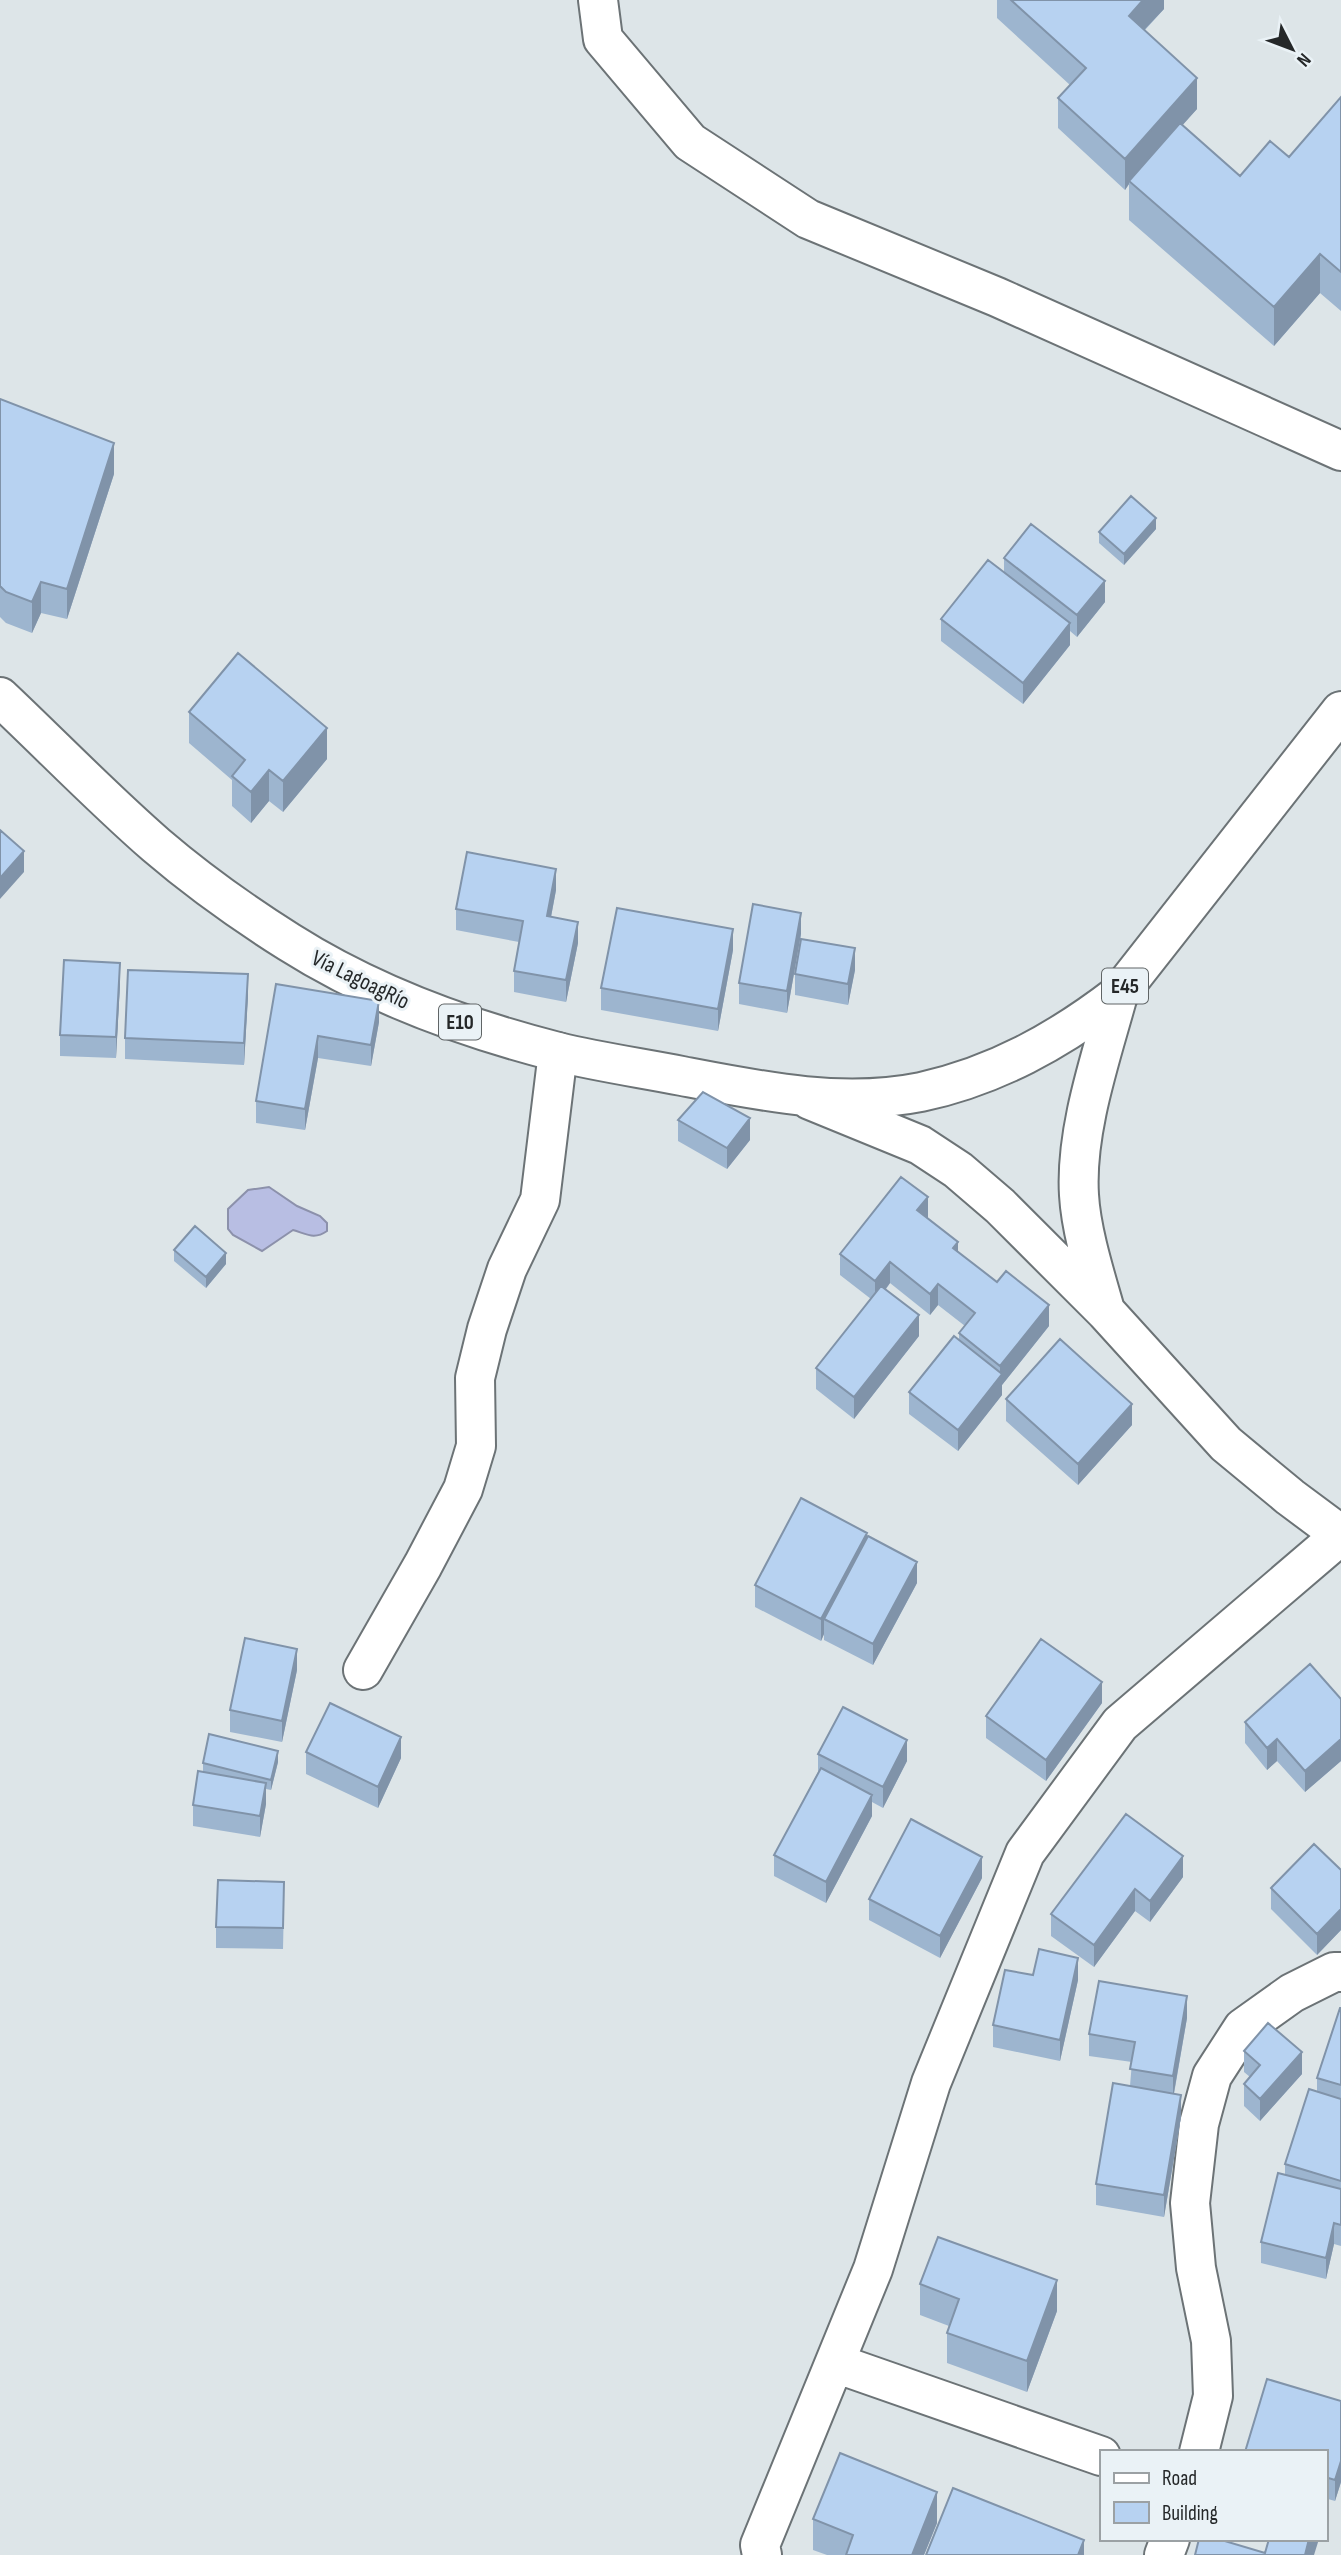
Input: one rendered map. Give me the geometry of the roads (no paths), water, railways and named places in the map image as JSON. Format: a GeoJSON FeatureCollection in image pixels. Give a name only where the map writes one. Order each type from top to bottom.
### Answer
{"type":"FeatureCollection","features":[{"type":"Feature","properties":{"kind":"main road"},"geometry":{"type":"LineString","coordinates":[[598,0],[603,39],[690,142],[808,219],[997,297],[1341,451]]}},
{"type":"Feature","properties":{"kind":"main road","name":"Vía LagoagRío"},"geometry":{"type":"LineString","coordinates":[[0,696],[156,845],[233,905],[291,944],[372,989],[446,1018],[558,1052],[805,1098]]}},
{"type":"Feature","properties":{"kind":"main road","name":"E45"},"geometry":{"type":"LineString","coordinates":[[805,1098],[918,1093],[971,1079],[1046,1044],[1087,1019],[1118,995],[1341,711]]}},
{"type":"Feature","properties":{"kind":"main road"},"geometry":{"type":"LineString","coordinates":[[1106,1312],[1091,1260],[1079,1197],[1079,1166],[1090,1097],[1118,995]]}},
{"type":"Feature","properties":{"kind":"main road"},"geometry":{"type":"LineString","coordinates":[[363,1670],[423,1566],[463,1489],[476,1446],[475,1378],[487,1329],[507,1269],[540,1199],[558,1052]]}},
{"type":"Feature","properties":{"kind":"main road"},"geometry":{"type":"LineString","coordinates":[[762,2555],[760,2545],[873,2269],[931,2083],[1025,1853],[1120,1724],[1341,1535],[1226,1444],[1106,1312],[1000,1206],[958,1170],[920,1145],[805,1098]]}},
{"type":"Feature","properties":{"kind":"main road"},"geometry":{"type":"LineString","coordinates":[[1200,2450],[1213,2396],[1212,2355],[1196,2268],[1190,2203],[1199,2124],[1212,2076],[1243,2028],[1292,1993],[1334,1972],[1341,1972]]}},
{"type":"Feature","properties":{"kind":"main road"},"geometry":{"type":"LineString","coordinates":[[835,2364],[1100,2456]]}},
{"type":"Feature","properties":{"kind":"water"},"geometry":{"type":"Polygon","coordinates":[[[269,1187],[297,1206],[320,1216],[327,1223],[327,1231],[314,1236],[293,1230],[262,1251],[233,1235],[228,1229],[228,1209],[248,1190],[269,1187]]]}}]}
